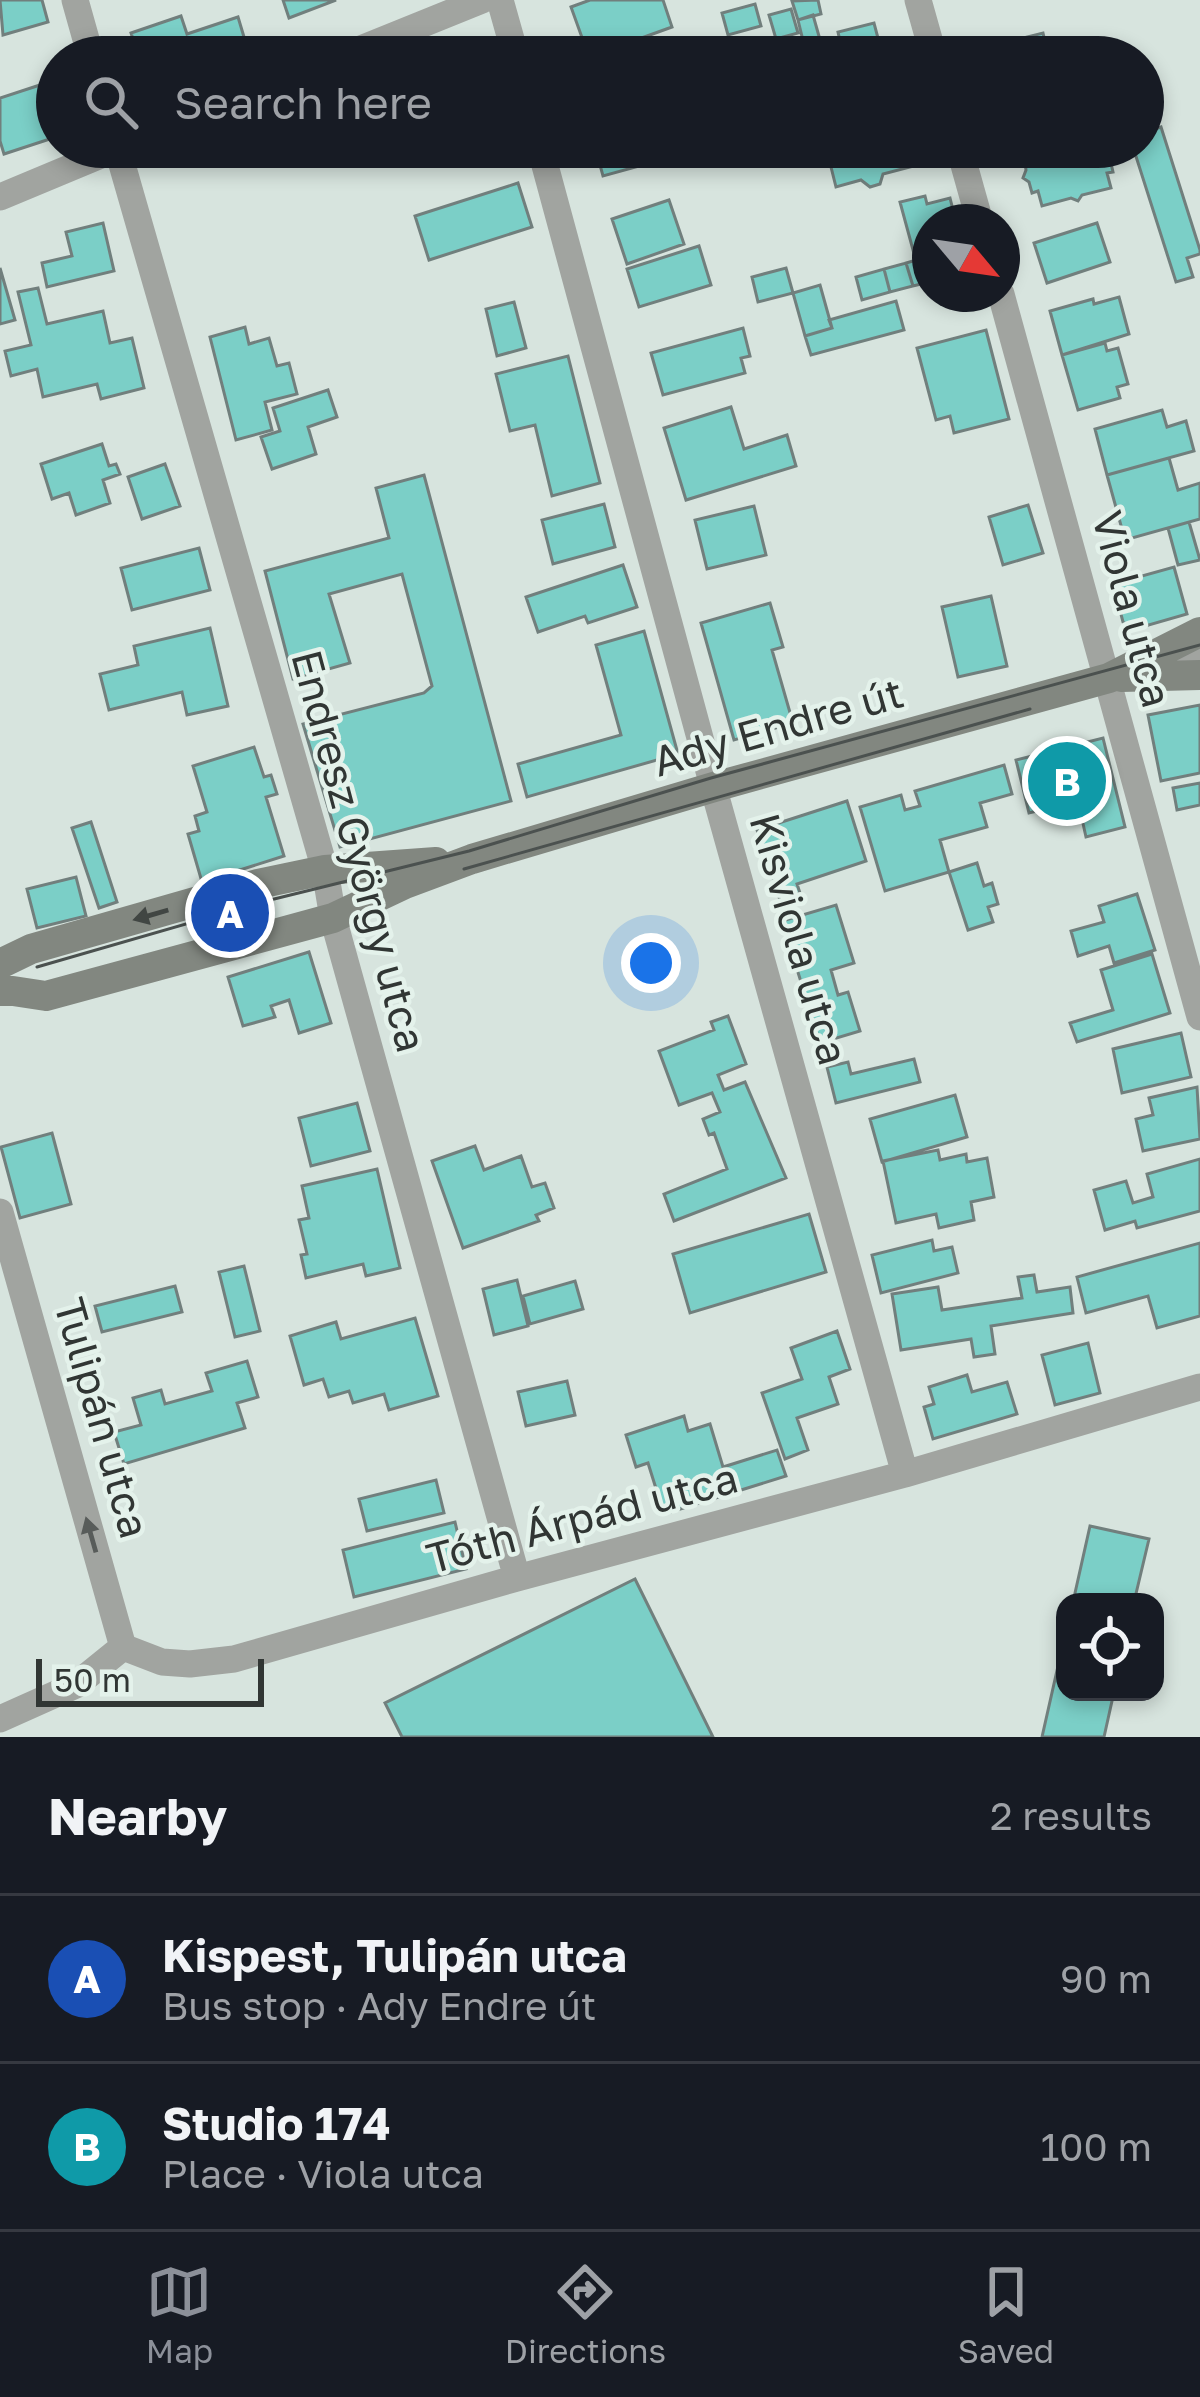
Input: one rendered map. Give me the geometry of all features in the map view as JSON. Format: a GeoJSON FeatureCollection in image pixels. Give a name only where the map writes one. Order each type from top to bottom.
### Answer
{"type":"FeatureCollection","features":[{"type":"Feature","properties":{"kind":"street"},"geometry":{"type":"LineString","coordinates":[[75,0],[86,36]]}},
{"type":"Feature","properties":{"kind":"street"},"geometry":{"type":"LineString","coordinates":[[393,36],[482,0]]}},
{"type":"Feature","properties":{"kind":"street"},"geometry":{"type":"LineString","coordinates":[[500,0],[510,36]]}},
{"type":"Feature","properties":{"kind":"street"},"geometry":{"type":"LineString","coordinates":[[918,0],[928,36]]}},
{"type":"Feature","properties":{"kind":"street"},"geometry":{"type":"LineString","coordinates":[[0,197],[68,168]]}},
{"type":"Feature","properties":{"kind":"street","name":"Endresz György utca"},"geometry":{"type":"LineString","coordinates":[[124,168],[325,870],[333,918],[517,1578]]}},
{"type":"Feature","properties":{"kind":"street","name":"Kisviola utca"},"geometry":{"type":"LineString","coordinates":[[546,168],[904,1474]]}},
{"type":"Feature","properties":{"kind":"street"},"geometry":{"type":"LineString","coordinates":[[965,168],[975,204]]}},
{"type":"Feature","properties":{"kind":"street","name":"Viola utca"},"geometry":{"type":"LineString","coordinates":[[1006,312],[1200,1017]]}},
{"type":"Feature","properties":{"kind":"street","name":"Ady Endre út"},"geometry":{"type":"LineString","coordinates":[[0,991],[46,996],[333,918],[405,884],[472,860],[1108,678],[1200,632]]}},
{"type":"Feature","properties":{"kind":"street","name":"Ady Endre út"},"geometry":{"type":"LineString","coordinates":[[1108,678],[1200,675]]}},
{"type":"Feature","properties":{"kind":"street","name":"Ady Endre út"},"geometry":{"type":"LineString","coordinates":[[0,964],[31,949],[258,884],[325,870],[472,860]]}},
{"type":"Feature","properties":{"kind":"street","name":"Tulipán utca"},"geometry":{"type":"LineString","coordinates":[[0,1212],[123,1647]]}},
{"type":"Feature","properties":{"kind":"street","name":"Tóth Árpád utca"},"geometry":{"type":"LineString","coordinates":[[123,1647],[162,1662],[234,1659],[1200,1388]]}},
{"type":"Feature","properties":{"kind":"street"},"geometry":{"type":"LineString","coordinates":[[0,1718],[76,1685],[123,1647]]}},
{"type":"Feature","properties":{"kind":"lane"},"geometry":{"type":"LineString","coordinates":[[1108,678],[1200,653]]}},
{"type":"Feature","properties":{"kind":"building"},"geometry":{"type":"Polygon","coordinates":[[[0,0],[42,0],[48,22],[3,35],[0,0]]]}},
{"type":"Feature","properties":{"kind":"building"},"geometry":{"type":"Polygon","coordinates":[[[283,0],[336,0],[289,18],[283,0]]]}},
{"type":"Feature","properties":{"kind":"building"},"geometry":{"type":"Polygon","coordinates":[[[590,0],[663,0],[672,27],[647,36],[581,36],[571,7],[590,0]]]}},
{"type":"Feature","properties":{"kind":"building"},"geometry":{"type":"Polygon","coordinates":[[[818,0],[821,14],[798,20],[792,1],[818,0]]]}},
{"type":"Feature","properties":{"kind":"building"},"geometry":{"type":"Polygon","coordinates":[[[755,4],[761,26],[728,35],[722,13],[755,4]]]}},
{"type":"Feature","properties":{"kind":"building"},"geometry":{"type":"Polygon","coordinates":[[[791,9],[798,33],[775,36],[769,15],[791,9]]]}},
{"type":"Feature","properties":{"kind":"building"},"geometry":{"type":"Polygon","coordinates":[[[813,15],[819,36],[802,36],[798,20],[813,15]]]}},
{"type":"Feature","properties":{"kind":"building"},"geometry":{"type":"Polygon","coordinates":[[[181,16],[187,34],[238,17],[244,36],[132,36],[181,16]]]}},
{"type":"Feature","properties":{"kind":"building"},"geometry":{"type":"Polygon","coordinates":[[[874,23],[877,36],[839,36],[838,32],[874,23]]]}},
{"type":"Feature","properties":{"kind":"building"},"geometry":{"type":"Polygon","coordinates":[[[36,86],[36,144],[4,154],[0,98],[36,86]]]}},
{"type":"Feature","properties":{"kind":"building"},"geometry":{"type":"Polygon","coordinates":[[[1164,136],[1200,250],[1187,258],[1193,277],[1176,282],[1140,168],[1164,168],[1164,136]]]}},
{"type":"Feature","properties":{"kind":"building"},"geometry":{"type":"Polygon","coordinates":[[[601,168],[632,168],[603,176],[601,168]]]}},
{"type":"Feature","properties":{"kind":"building"},"geometry":{"type":"Polygon","coordinates":[[[831,168],[906,168],[883,174],[880,184],[870,187],[861,180],[836,187],[831,168]]]}},
{"type":"Feature","properties":{"kind":"building"},"geometry":{"type":"Polygon","coordinates":[[[1112,168],[1113,172],[1107,173],[1111,188],[1082,195],[1078,201],[1071,198],[1042,206],[1038,191],[1032,193],[1023,178],[1026,170],[1112,168]]]}},
{"type":"Feature","properties":{"kind":"building"},"geometry":{"type":"Polygon","coordinates":[[[518,183],[532,227],[429,260],[415,216],[518,183]]]}},
{"type":"Feature","properties":{"kind":"building"},"geometry":{"type":"Polygon","coordinates":[[[925,196],[927,204],[912,204],[912,246],[900,202],[925,196]]]}},
{"type":"Feature","properties":{"kind":"building"},"geometry":{"type":"Polygon","coordinates":[[[669,200],[684,244],[627,264],[612,219],[669,200]]]}},
{"type":"Feature","properties":{"kind":"building"},"geometry":{"type":"Polygon","coordinates":[[[103,223],[114,271],[47,287],[42,263],[72,256],[66,232],[103,223]]]}},
{"type":"Feature","properties":{"kind":"building"},"geometry":{"type":"Polygon","coordinates":[[[1097,223],[1110,262],[1047,283],[1034,243],[1097,223]]]}},
{"type":"Feature","properties":{"kind":"building"},"geometry":{"type":"Polygon","coordinates":[[[699,246],[711,285],[639,307],[627,269],[699,246]]]}},
{"type":"Feature","properties":{"kind":"building"},"geometry":{"type":"Polygon","coordinates":[[[906,263],[912,286],[890,292],[884,269],[906,263]]]}},
{"type":"Feature","properties":{"kind":"building"},"geometry":{"type":"Polygon","coordinates":[[[0,268],[15,320],[0,324],[0,268]]]}},
{"type":"Feature","properties":{"kind":"building"},"geometry":{"type":"Polygon","coordinates":[[[786,268],[793,293],[758,302],[752,277],[786,268]]]}},
{"type":"Feature","properties":{"kind":"building"},"geometry":{"type":"Polygon","coordinates":[[[884,269],[890,292],[862,300],[856,277],[884,269]]]}},
{"type":"Feature","properties":{"kind":"building"},"geometry":{"type":"Polygon","coordinates":[[[820,285],[832,328],[805,336],[793,293],[820,285]]]}},
{"type":"Feature","properties":{"kind":"building"},"geometry":{"type":"Polygon","coordinates":[[[38,288],[47,324],[103,311],[110,343],[132,338],[144,388],[101,399],[97,384],[43,397],[37,369],[11,376],[5,351],[31,345],[18,292],[38,288]]]}},
{"type":"Feature","properties":{"kind":"building"},"geometry":{"type":"Polygon","coordinates":[[[1119,297],[1129,334],[1062,355],[1050,311],[1119,297]]]}},
{"type":"Feature","properties":{"kind":"building"},"geometry":{"type":"Polygon","coordinates":[[[896,301],[904,330],[811,355],[805,336],[832,328],[829,320],[896,301]]]}},
{"type":"Feature","properties":{"kind":"building"},"geometry":{"type":"Polygon","coordinates":[[[514,302],[526,348],[497,356],[486,309],[514,302]]]}},
{"type":"Feature","properties":{"kind":"building"},"geometry":{"type":"Polygon","coordinates":[[[245,327],[249,344],[269,338],[277,366],[289,363],[297,394],[265,402],[272,430],[236,440],[210,337],[245,327]]]}},
{"type":"Feature","properties":{"kind":"building"},"geometry":{"type":"Polygon","coordinates":[[[743,328],[750,356],[741,358],[745,373],[663,395],[651,353],[743,328]]]}},
{"type":"Feature","properties":{"kind":"building"},"geometry":{"type":"Polygon","coordinates":[[[986,330],[1009,419],[954,433],[950,416],[936,420],[917,348],[986,330]]]}},
{"type":"Feature","properties":{"kind":"building"},"geometry":{"type":"Polygon","coordinates":[[[1105,343],[1107,351],[1118,348],[1128,384],[1117,387],[1120,398],[1078,410],[1062,355],[1105,343]]]}},
{"type":"Feature","properties":{"kind":"building"},"geometry":{"type":"Polygon","coordinates":[[[568,356],[600,483],[552,496],[535,425],[510,431],[496,374],[568,356]]]}},
{"type":"Feature","properties":{"kind":"building"},"geometry":{"type":"Polygon","coordinates":[[[328,390],[337,417],[308,427],[316,454],[272,469],[261,437],[280,431],[273,408],[328,390]]]}},
{"type":"Feature","properties":{"kind":"building"},"geometry":{"type":"Polygon","coordinates":[[[731,407],[744,449],[787,435],[796,466],[686,500],[664,428],[731,407]]]}},
{"type":"Feature","properties":{"kind":"building"},"geometry":{"type":"Polygon","coordinates":[[[1162,410],[1167,427],[1186,421],[1194,451],[1107,475],[1095,429],[1162,410]]]}},
{"type":"Feature","properties":{"kind":"building"},"geometry":{"type":"Polygon","coordinates":[[[102,444],[109,466],[116,464],[120,474],[103,480],[110,503],[76,515],[69,493],[52,499],[41,464],[102,444]]]}},
{"type":"Feature","properties":{"kind":"building"},"geometry":{"type":"Polygon","coordinates":[[[1169,458],[1178,490],[1200,483],[1200,519],[1125,540],[1107,475],[1169,458]]]}},
{"type":"Feature","properties":{"kind":"building"},"geometry":{"type":"Polygon","coordinates":[[[165,464],[180,506],[142,519],[128,477],[165,464]]]}},
{"type":"Feature","properties":{"kind":"building"},"geometry":{"type":"Polygon","coordinates":[[[424,475],[511,801],[340,847],[303,724],[424,693],[432,686],[402,574],[329,594],[350,663],[293,679],[265,571],[389,538],[376,488],[424,475]]]}},
{"type":"Feature","properties":{"kind":"building"},"geometry":{"type":"Polygon","coordinates":[[[604,504],[615,547],[553,564],[542,520],[604,504]]]}},
{"type":"Feature","properties":{"kind":"building"},"geometry":{"type":"Polygon","coordinates":[[[1028,505],[1043,553],[1003,565],[989,517],[1028,505]]]}},
{"type":"Feature","properties":{"kind":"building"},"geometry":{"type":"Polygon","coordinates":[[[754,506],[766,555],[707,569],[695,520],[754,506]]]}},
{"type":"Feature","properties":{"kind":"building"},"geometry":{"type":"Polygon","coordinates":[[[1189,522],[1200,560],[1178,565],[1168,528],[1189,522]]]}},
{"type":"Feature","properties":{"kind":"building"},"geometry":{"type":"Polygon","coordinates":[[[199,548],[210,590],[132,610],[121,568],[199,548]]]}},
{"type":"Feature","properties":{"kind":"building"},"geometry":{"type":"Polygon","coordinates":[[[623,565],[637,607],[588,623],[585,616],[538,632],[526,597],[623,565]]]}},
{"type":"Feature","properties":{"kind":"building"},"geometry":{"type":"Polygon","coordinates":[[[1174,567],[1187,614],[1135,629],[1123,622],[1113,584],[1174,567]]]}},
{"type":"Feature","properties":{"kind":"building"},"geometry":{"type":"Polygon","coordinates":[[[991,596],[1007,666],[958,677],[942,607],[991,596]]]}},
{"type":"Feature","properties":{"kind":"building"},"geometry":{"type":"Polygon","coordinates":[[[770,603],[783,647],[772,650],[793,723],[734,740],[701,623],[770,603]]]}},
{"type":"Feature","properties":{"kind":"building"},"geometry":{"type":"Polygon","coordinates":[[[210,628],[228,706],[187,715],[182,692],[109,710],[100,674],[138,665],[134,646],[210,628]]]}},
{"type":"Feature","properties":{"kind":"building"},"geometry":{"type":"Polygon","coordinates":[[[644,631],[678,754],[527,797],[518,764],[621,735],[596,645],[644,631]]]}},
{"type":"Feature","properties":{"kind":"building"},"geometry":{"type":"Polygon","coordinates":[[[1200,705],[1200,773],[1161,781],[1148,715],[1200,705]]]}},
{"type":"Feature","properties":{"kind":"building"},"geometry":{"type":"Polygon","coordinates":[[[1103,738],[1125,827],[1086,837],[1078,801],[1029,813],[1016,760],[1103,738]]]}},
{"type":"Feature","properties":{"kind":"building"},"geometry":{"type":"Polygon","coordinates":[[[254,747],[264,777],[271,775],[277,794],[266,797],[284,856],[202,882],[188,834],[199,831],[195,816],[207,812],[193,766],[254,747]]]}},
{"type":"Feature","properties":{"kind":"building"},"geometry":{"type":"Polygon","coordinates":[[[1004,765],[1012,794],[980,803],[987,827],[940,840],[949,872],[885,891],[860,807],[901,795],[905,810],[920,806],[915,791],[1004,765]]]}},
{"type":"Feature","properties":{"kind":"building"},"geometry":{"type":"Polygon","coordinates":[[[1200,783],[1200,805],[1177,810],[1173,788],[1200,783]]]}},
{"type":"Feature","properties":{"kind":"building"},"geometry":{"type":"Polygon","coordinates":[[[847,801],[866,861],[797,884],[800,893],[780,900],[757,830],[847,801]]]}},
{"type":"Feature","properties":{"kind":"building"},"geometry":{"type":"Polygon","coordinates":[[[91,822],[117,902],[99,908],[72,828],[91,822]]]}},
{"type":"Feature","properties":{"kind":"building"},"geometry":{"type":"Polygon","coordinates":[[[977,863],[984,886],[992,883],[998,904],[988,907],[993,922],[968,930],[949,872],[977,863]]]}},
{"type":"Feature","properties":{"kind":"building"},"geometry":{"type":"Polygon","coordinates":[[[76,877],[86,916],[37,928],[27,889],[76,877]]]}},
{"type":"Feature","properties":{"kind":"building"},"geometry":{"type":"Polygon","coordinates":[[[1137,894],[1155,950],[1114,963],[1109,946],[1078,956],[1071,931],[1104,922],[1099,906],[1137,894]]]}},
{"type":"Feature","properties":{"kind":"building"},"geometry":{"type":"Polygon","coordinates":[[[836,905],[854,963],[831,970],[838,995],[848,992],[860,1031],[820,1043],[782,921],[836,905]]]}},
{"type":"Feature","properties":{"kind":"building"},"geometry":{"type":"Polygon","coordinates":[[[309,952],[331,1023],[299,1033],[289,1000],[271,1006],[275,1017],[243,1026],[228,977],[309,952]]]}},
{"type":"Feature","properties":{"kind":"building"},"geometry":{"type":"Polygon","coordinates":[[[1152,954],[1170,1013],[1077,1042],[1070,1023],[1113,1010],[1101,970],[1152,954]]]}},
{"type":"Feature","properties":{"kind":"building"},"geometry":{"type":"Polygon","coordinates":[[[728,1016],[746,1064],[718,1075],[724,1090],[745,1082],[786,1178],[674,1221],[664,1194],[727,1169],[714,1133],[709,1135],[703,1119],[720,1112],[712,1093],[679,1105],[659,1051],[714,1030],[711,1022],[728,1016]]]}},
{"type":"Feature","properties":{"kind":"building"},"geometry":{"type":"Polygon","coordinates":[[[1181,1033],[1191,1077],[1122,1093],[1113,1049],[1181,1033]]]}},
{"type":"Feature","properties":{"kind":"building"},"geometry":{"type":"Polygon","coordinates":[[[914,1059],[920,1082],[836,1103],[827,1067],[848,1062],[851,1074],[914,1059]]]}},
{"type":"Feature","properties":{"kind":"building"},"geometry":{"type":"Polygon","coordinates":[[[1197,1087],[1200,1139],[1143,1151],[1136,1119],[1153,1115],[1149,1098],[1197,1087]]]}},
{"type":"Feature","properties":{"kind":"building"},"geometry":{"type":"Polygon","coordinates":[[[955,1095],[967,1137],[882,1162],[870,1119],[955,1095]]]}},
{"type":"Feature","properties":{"kind":"building"},"geometry":{"type":"Polygon","coordinates":[[[357,1103],[370,1151],[311,1166],[299,1118],[357,1103]]]}},
{"type":"Feature","properties":{"kind":"building"},"geometry":{"type":"Polygon","coordinates":[[[52,1133],[71,1204],[20,1218],[1,1147],[52,1133]]]}},
{"type":"Feature","properties":{"kind":"building"},"geometry":{"type":"Polygon","coordinates":[[[475,1146],[484,1170],[521,1156],[532,1187],[545,1183],[554,1208],[536,1215],[539,1221],[463,1248],[432,1161],[475,1146]]]}},
{"type":"Feature","properties":{"kind":"building"},"geometry":{"type":"Polygon","coordinates":[[[938,1150],[940,1160],[966,1154],[967,1162],[987,1158],[994,1197],[971,1202],[974,1220],[939,1228],[936,1214],[896,1223],[883,1161],[938,1150]]]}},
{"type":"Feature","properties":{"kind":"building"},"geometry":{"type":"Polygon","coordinates":[[[1200,1159],[1200,1211],[1137,1228],[1135,1221],[1105,1230],[1094,1190],[1126,1181],[1133,1203],[1153,1197],[1147,1174],[1200,1159]]]}},
{"type":"Feature","properties":{"kind":"building"},"geometry":{"type":"Polygon","coordinates":[[[377,1169],[400,1268],[366,1276],[363,1264],[306,1278],[301,1255],[307,1254],[299,1220],[309,1218],[302,1186],[377,1169]]]}},
{"type":"Feature","properties":{"kind":"building"},"geometry":{"type":"Polygon","coordinates":[[[809,1214],[826,1272],[690,1313],[673,1254],[809,1214]]]}},
{"type":"Feature","properties":{"kind":"building"},"geometry":{"type":"Polygon","coordinates":[[[932,1240],[934,1251],[952,1247],[958,1273],[881,1293],[872,1255],[932,1240]]]}},
{"type":"Feature","properties":{"kind":"building"},"geometry":{"type":"Polygon","coordinates":[[[1200,1243],[1200,1316],[1157,1328],[1148,1296],[1086,1313],[1077,1277],[1200,1243]]]}},
{"type":"Feature","properties":{"kind":"building"},"geometry":{"type":"Polygon","coordinates":[[[244,1266],[260,1331],[235,1337],[219,1272],[244,1266]]]}},
{"type":"Feature","properties":{"kind":"building"},"geometry":{"type":"Polygon","coordinates":[[[1034,1275],[1037,1292],[1070,1287],[1073,1313],[991,1326],[995,1354],[974,1357],[971,1339],[901,1350],[892,1294],[938,1287],[942,1310],[1022,1298],[1018,1277],[1034,1275]]]}},
{"type":"Feature","properties":{"kind":"building"},"geometry":{"type":"Polygon","coordinates":[[[517,1280],[528,1326],[494,1335],[483,1289],[517,1280]]]}},
{"type":"Feature","properties":{"kind":"building"},"geometry":{"type":"Polygon","coordinates":[[[575,1281],[583,1309],[530,1324],[523,1296],[575,1281]]]}},
{"type":"Feature","properties":{"kind":"building"},"geometry":{"type":"Polygon","coordinates":[[[175,1286],[182,1312],[102,1332],[95,1306],[175,1286]]]}},
{"type":"Feature","properties":{"kind":"building"},"geometry":{"type":"Polygon","coordinates":[[[415,1318],[438,1396],[389,1410],[384,1394],[353,1403],[349,1391],[329,1397],[323,1379],[304,1385],[290,1336],[336,1322],[341,1339],[415,1318]]]}},
{"type":"Feature","properties":{"kind":"building"},"geometry":{"type":"Polygon","coordinates":[[[837,1331],[850,1369],[829,1377],[838,1404],[797,1418],[808,1450],[785,1459],[762,1393],[802,1379],[791,1348],[837,1331]]]}},
{"type":"Feature","properties":{"kind":"building"},"geometry":{"type":"Polygon","coordinates":[[[1088,1343],[1100,1393],[1055,1405],[1042,1355],[1088,1343]]]}},
{"type":"Feature","properties":{"kind":"building"},"geometry":{"type":"Polygon","coordinates":[[[247,1361],[258,1397],[237,1403],[245,1428],[124,1464],[114,1432],[141,1425],[133,1398],[161,1390],[165,1404],[212,1391],[206,1373],[247,1361]]]}},
{"type":"Feature","properties":{"kind":"building"},"geometry":{"type":"Polygon","coordinates":[[[967,1375],[972,1392],[1007,1382],[1017,1414],[933,1439],[924,1407],[934,1404],[929,1387],[967,1375]]]}},
{"type":"Feature","properties":{"kind":"building"},"geometry":{"type":"Polygon","coordinates":[[[567,1381],[575,1415],[526,1426],[518,1392],[567,1381]]]}},
{"type":"Feature","properties":{"kind":"building"},"geometry":{"type":"Polygon","coordinates":[[[684,1416],[688,1431],[710,1424],[723,1467],[777,1450],[786,1476],[664,1514],[648,1463],[636,1467],[626,1435],[684,1416]]]}},
{"type":"Feature","properties":{"kind":"building"},"geometry":{"type":"Polygon","coordinates":[[[436,1480],[444,1513],[367,1531],[359,1499],[436,1480]]]}},
{"type":"Feature","properties":{"kind":"building"},"geometry":{"type":"Polygon","coordinates":[[[455,1522],[466,1569],[354,1597],[343,1550],[455,1522]]]}},
{"type":"Feature","properties":{"kind":"building"},"geometry":{"type":"Polygon","coordinates":[[[1090,1526],[1149,1539],[1136,1593],[1075,1593],[1090,1526]]]}},
{"type":"Feature","properties":{"kind":"building"},"geometry":{"type":"Polygon","coordinates":[[[635,1579],[713,1737],[402,1737],[385,1703],[635,1579]]]}},
{"type":"Feature","properties":{"kind":"building"},"geometry":{"type":"Polygon","coordinates":[[[1056,1675],[1056,1701],[1112,1701],[1104,1737],[1042,1737],[1056,1675]]]}},
{"type":"Feature","properties":{"kind":"tram line"},"geometry":{"type":"LineString","coordinates":[[37,967],[1200,645]]}},
{"type":"Feature","properties":{"kind":"tram line"},"geometry":{"type":"LineString","coordinates":[[464,869],[1030,709]]}},
{"type":"Feature","properties":{"kind":"place","name":"Studio 174"},"geometry":{"type":"Point","coordinates":[1067,781]}},
{"type":"Feature","properties":{"kind":"place","name":"Kispest, Tulipán utca"},"geometry":{"type":"Point","coordinates":[230,913]}}]}
